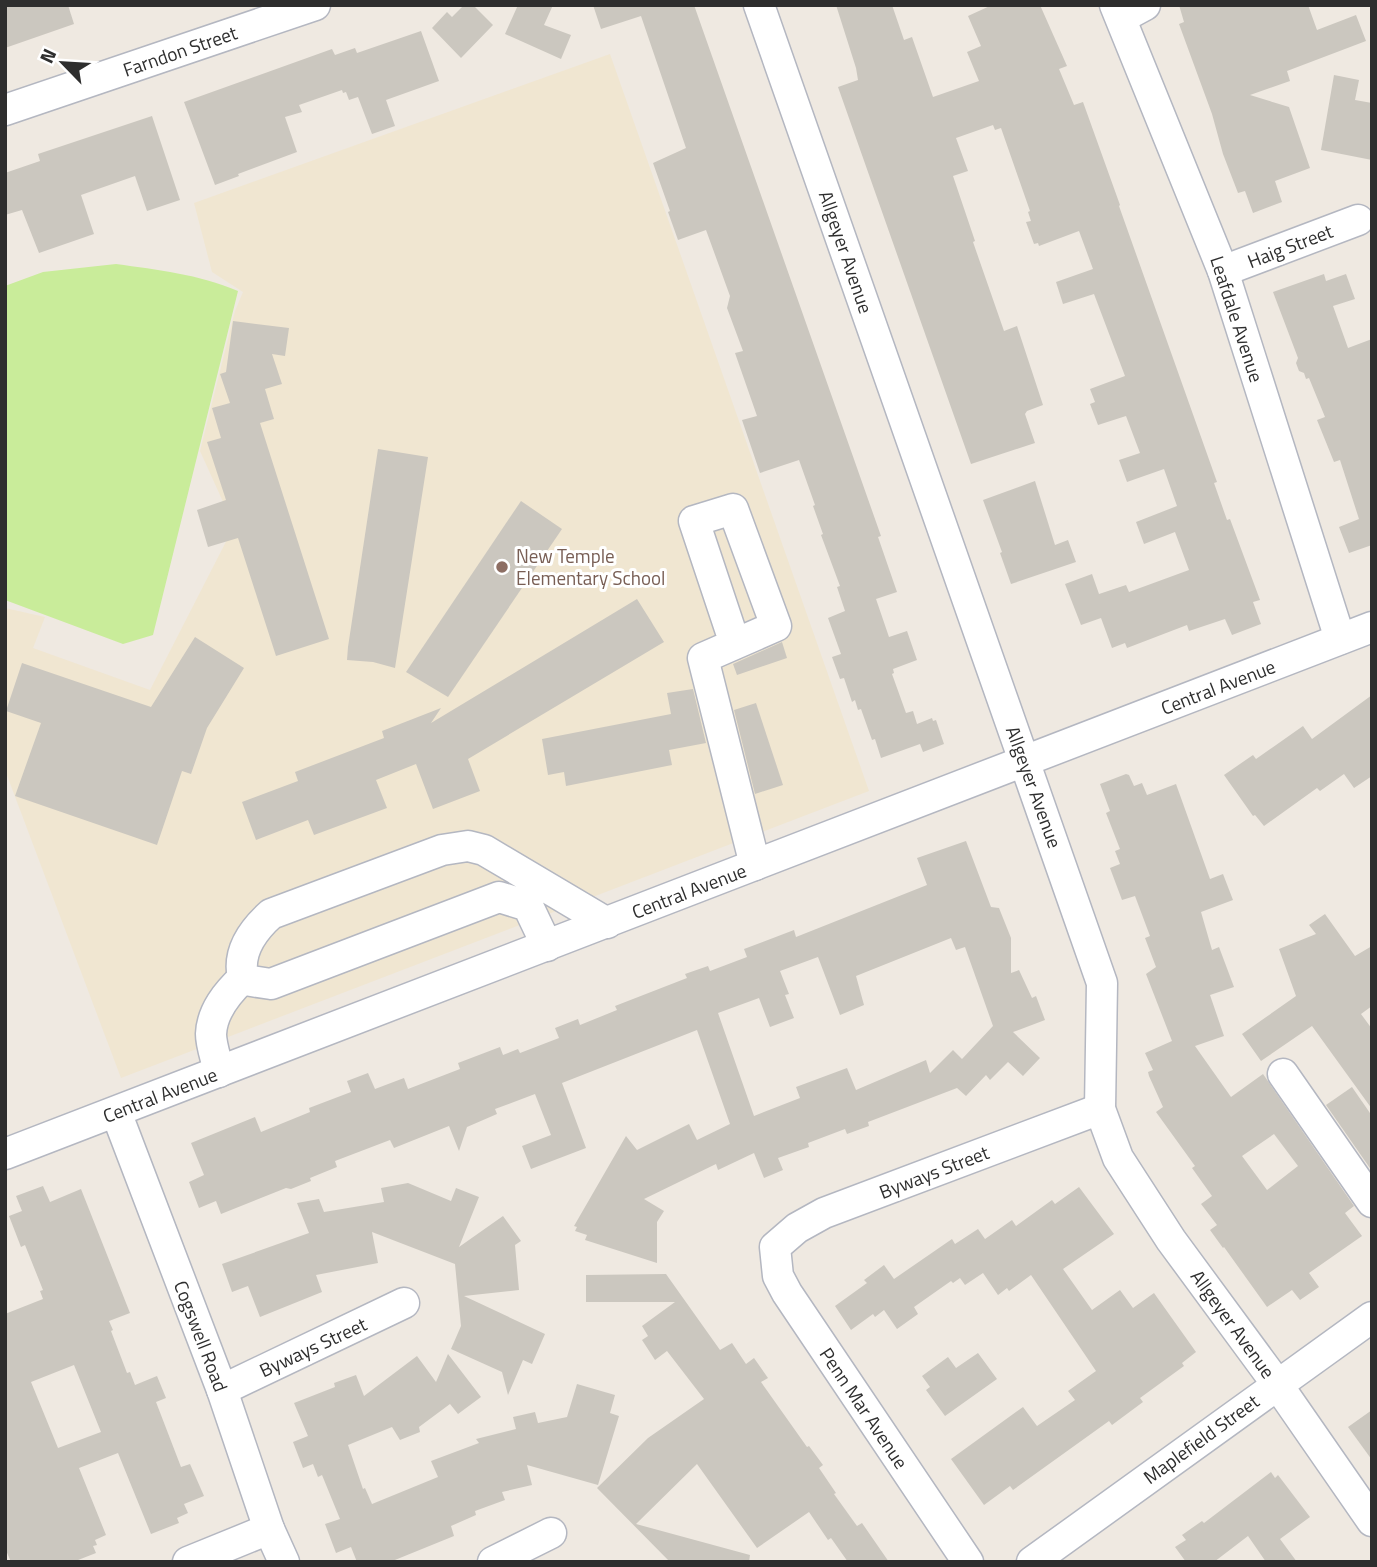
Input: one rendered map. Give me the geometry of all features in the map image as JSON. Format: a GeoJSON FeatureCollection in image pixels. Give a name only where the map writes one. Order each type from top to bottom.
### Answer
{"type":"FeatureCollection","features":[{"type":"Feature","properties":{"kind":"street","name":"Farndon Street"},"geometry":{"type":"LineString","coordinates":[[5,110],[315,5]]}},
{"type":"Feature","properties":{"kind":"street","name":"Allgeyer Avenue"},"geometry":{"type":"LineString","coordinates":[[760,5],[1102,983],[1100,1110],[1118,1158],[1156,1217],[1372,1521]]}},
{"type":"Feature","properties":{"kind":"street","name":"Leafdale Avenue"},"geometry":{"type":"LineString","coordinates":[[1127,10],[1223,271],[1340,639]]}},
{"type":"Feature","properties":{"kind":"street","name":"Haig Street"},"geometry":{"type":"LineString","coordinates":[[1223,271],[1358,220]]}},
{"type":"Feature","properties":{"kind":"street","name":"Central Avenue"},"geometry":{"type":"LineString","coordinates":[[5,1154],[1372,627]]}},
{"type":"Feature","properties":{"kind":"street"},"geometry":{"type":"LineString","coordinates":[[735,644],[703,658],[755,865]]}},
{"type":"Feature","properties":{"kind":"street"},"geometry":{"type":"LineString","coordinates":[[243,978],[240,965],[244,948],[259,925],[271,914],[442,850],[468,846],[484,850],[607,923]]}},
{"type":"Feature","properties":{"kind":"street"},"geometry":{"type":"LineString","coordinates":[[243,978],[271,984],[499,897],[528,905],[547,946]]}},
{"type":"Feature","properties":{"kind":"street"},"geometry":{"type":"LineString","coordinates":[[219,1072],[211,1035],[226,993],[243,978]]}},
{"type":"Feature","properties":{"kind":"street"},"geometry":{"type":"LineString","coordinates":[[1283,1074],[1372,1202]]}},
{"type":"Feature","properties":{"kind":"street","name":"Byways Street"},"geometry":{"type":"LineString","coordinates":[[775,1247],[797,1227],[824,1213],[1100,1110]]}},
{"type":"Feature","properties":{"kind":"street","name":"Cogswell Road"},"geometry":{"type":"LineString","coordinates":[[117,1112],[222,1390],[269,1529],[284,1562]]}},
{"type":"Feature","properties":{"kind":"street","name":"Penn Mar Avenue"},"geometry":{"type":"LineString","coordinates":[[775,1247],[778,1276],[787,1293],[968,1562]]}},
{"type":"Feature","properties":{"kind":"street","name":"Byways Street"},"geometry":{"type":"LineString","coordinates":[[222,1390],[404,1304]]}},
{"type":"Feature","properties":{"kind":"street","name":"Maplefield Street"},"geometry":{"type":"LineString","coordinates":[[1032,1562],[1372,1317]]}},
{"type":"Feature","properties":{"kind":"street"},"geometry":{"type":"LineString","coordinates":[[188,1562],[269,1529]]}},
{"type":"Feature","properties":{"kind":"street"},"geometry":{"type":"LineString","coordinates":[[493,1562],[551,1534]]}},
{"type":"Feature","properties":{"kind":"shaded area","name":"New Temple Elementary School"},"geometry":{"type":"Polygon","coordinates":[[[610,54],[869,791],[121,1078],[5,770],[5,608],[45,617],[33,648],[150,690],[234,526],[200,451],[235,311],[243,292],[212,272],[194,203],[610,54]]]}},
{"type":"Feature","properties":{"kind":"green space"},"geometry":{"type":"Polygon","coordinates":[[[116,264],[193,277],[238,291],[153,635],[123,644],[5,600],[5,286],[43,272],[116,264]]]}},
{"type":"Feature","properties":{"kind":"building"},"geometry":{"type":"Polygon","coordinates":[[[5,5],[68,5],[74,24],[5,48],[5,5]]]}},
{"type":"Feature","properties":{"kind":"building"},"geometry":{"type":"Polygon","coordinates":[[[464,5],[473,5],[493,25],[461,58],[432,28],[447,12],[452,17],[464,5]]]}},
{"type":"Feature","properties":{"kind":"building"},"geometry":{"type":"Polygon","coordinates":[[[518,5],[553,5],[544,25],[571,35],[561,59],[505,34],[518,5]]]}},
{"type":"Feature","properties":{"kind":"building"},"geometry":{"type":"Polygon","coordinates":[[[593,5],[694,5],[881,536],[878,537],[897,592],[876,599],[889,637],[907,631],[917,660],[893,669],[892,674],[906,713],[913,711],[917,724],[932,718],[933,721],[936,720],[944,744],[923,752],[920,744],[881,758],[861,709],[858,710],[855,700],[852,702],[844,678],[840,679],[832,657],[841,654],[828,618],[845,611],[837,587],[840,586],[821,535],[823,534],[813,506],[815,505],[799,460],[760,473],[742,420],[757,416],[735,353],[743,351],[727,308],[730,296],[706,230],[678,240],[653,163],[686,148],[641,16],[601,29],[593,5]]]}},
{"type":"Feature","properties":{"kind":"building"},"geometry":{"type":"Polygon","coordinates":[[[836,5],[892,5],[904,40],[912,37],[933,97],[979,81],[967,52],[981,46],[968,16],[992,5],[1040,5],[1067,66],[1059,69],[1074,105],[1083,102],[1120,205],[1217,482],[1214,483],[1227,520],[1230,519],[1260,600],[1253,602],[1261,624],[1232,635],[1225,619],[1189,631],[1187,625],[1127,648],[1125,643],[1112,648],[1101,618],[1081,625],[1065,584],[1092,574],[1099,594],[1126,585],[1129,592],[1189,570],[1175,532],[1144,544],[1136,522],[1177,506],[1164,469],[1127,482],[1119,460],[1140,453],[1126,416],[1098,425],[1090,404],[1095,402],[1090,389],[1125,376],[1094,294],[1063,304],[1056,282],[1093,269],[1079,231],[1039,246],[1038,243],[1034,244],[1026,222],[1031,221],[1030,211],[1001,128],[995,130],[993,125],[956,138],[968,171],[953,176],[975,241],[973,242],[1004,331],[1017,326],[1043,405],[1025,414],[1035,443],[971,464],[838,87],[858,80],[836,5]]]}},
{"type":"Feature","properties":{"kind":"building"},"geometry":{"type":"Polygon","coordinates":[[[1179,5],[1308,5],[1317,30],[1356,15],[1366,41],[1287,71],[1290,81],[1250,95],[1289,107],[1310,168],[1275,181],[1282,202],[1253,213],[1245,191],[1238,193],[1179,24],[1184,22],[1179,5]]]}},
{"type":"Feature","properties":{"kind":"building"},"geometry":{"type":"Polygon","coordinates":[[[421,31],[439,81],[386,100],[395,126],[372,134],[358,97],[349,100],[346,92],[343,93],[342,90],[299,105],[302,112],[285,117],[297,152],[215,185],[184,102],[332,49],[335,55],[355,48],[357,53],[421,31]]]}},
{"type":"Feature","properties":{"kind":"building"},"geometry":{"type":"Polygon","coordinates":[[[1334,75],[1359,80],[1355,100],[1372,103],[1372,160],[1321,150],[1334,75]]]}},
{"type":"Feature","properties":{"kind":"building"},"geometry":{"type":"Polygon","coordinates":[[[152,116],[180,200],[147,211],[135,176],[81,195],[94,234],[39,253],[22,210],[5,215],[5,173],[40,161],[38,154],[152,116]]]}},
{"type":"Feature","properties":{"kind":"building"},"geometry":{"type":"Polygon","coordinates":[[[1324,274],[1326,281],[1346,274],[1355,299],[1333,306],[1348,348],[1372,339],[1372,545],[1349,553],[1339,527],[1359,519],[1340,460],[1334,462],[1317,420],[1325,417],[1309,378],[1306,379],[1304,373],[1299,371],[1296,363],[1298,358],[1273,292],[1324,274]]]}},
{"type":"Feature","properties":{"kind":"building"},"geometry":{"type":"Polygon","coordinates":[[[233,321],[289,328],[285,356],[272,354],[282,384],[265,389],[274,419],[260,423],[329,639],[276,656],[238,538],[208,547],[197,510],[226,500],[207,442],[221,438],[212,408],[230,403],[220,374],[226,372],[233,321]]]}},
{"type":"Feature","properties":{"kind":"building"},"geometry":{"type":"Polygon","coordinates":[[[378,449],[428,457],[395,668],[373,662],[347,660],[378,449]]]}},
{"type":"Feature","properties":{"kind":"building"},"geometry":{"type":"Polygon","coordinates":[[[1035,481],[1055,545],[1068,540],[1076,562],[1011,584],[983,500],[1035,481]]]}},
{"type":"Feature","properties":{"kind":"building"},"geometry":{"type":"Polygon","coordinates":[[[521,501],[562,529],[448,697],[406,672],[521,501]]]}},
{"type":"Feature","properties":{"kind":"building"},"geometry":{"type":"Polygon","coordinates":[[[637,599],[664,642],[468,759],[480,791],[433,809],[416,764],[376,780],[387,808],[314,835],[308,820],[256,840],[242,802],[298,781],[295,772],[384,738],[382,731],[441,708],[431,723],[637,599]]]}},
{"type":"Feature","properties":{"kind":"building"},"geometry":{"type":"Polygon","coordinates":[[[195,637],[244,668],[207,728],[191,774],[182,771],[157,845],[15,796],[41,723],[6,711],[22,663],[151,707],[195,637]]]}},
{"type":"Feature","properties":{"kind":"building"},"geometry":{"type":"Polygon","coordinates":[[[782,642],[787,658],[737,675],[733,664],[782,642]]]}},
{"type":"Feature","properties":{"kind":"building"},"geometry":{"type":"Polygon","coordinates":[[[693,689],[706,743],[669,750],[672,765],[566,786],[564,772],[548,775],[542,739],[671,714],[667,693],[693,689]]]}},
{"type":"Feature","properties":{"kind":"building"},"geometry":{"type":"Polygon","coordinates":[[[1372,695],[1372,776],[1354,788],[1344,774],[1320,791],[1317,788],[1264,826],[1253,816],[1224,775],[1253,755],[1256,759],[1303,726],[1312,739],[1372,695]]]}},
{"type":"Feature","properties":{"kind":"building"},"geometry":{"type":"Polygon","coordinates":[[[756,703],[783,785],[755,794],[734,710],[756,703]]]}},
{"type":"Feature","properties":{"kind":"building"},"geometry":{"type":"Polygon","coordinates":[[[1126,774],[1134,786],[1142,783],[1147,795],[1176,784],[1210,879],[1223,874],[1233,900],[1201,912],[1212,950],[1219,947],[1234,987],[1210,995],[1224,1036],[1195,1046],[1231,1097],[1263,1074],[1354,1206],[1345,1213],[1362,1236],[1309,1273],[1319,1287],[1300,1300],[1292,1290],[1267,1307],[1210,1230],[1217,1225],[1201,1204],[1212,1196],[1192,1168],[1195,1166],[1156,1112],[1163,1107],[1149,1076],[1148,1072],[1153,1070],[1145,1053],[1172,1041],[1146,974],[1156,967],[1145,938],[1150,936],[1135,896],[1122,900],[1110,868],[1120,864],[1115,851],[1120,849],[1106,813],[1110,811],[1100,784],[1126,774]],[[1274,1134],[1242,1156],[1267,1190],[1298,1166],[1274,1134]]]}},
{"type":"Feature","properties":{"kind":"building"},"geometry":{"type":"Polygon","coordinates":[[[966,841],[991,907],[999,908],[1011,938],[1011,973],[1019,970],[1032,998],[1036,996],[1045,1020],[1013,1032],[1040,1058],[1023,1076],[1008,1062],[990,1080],[986,1075],[966,1096],[957,1088],[868,1122],[869,1126],[847,1134],[845,1129],[808,1143],[809,1147],[778,1158],[783,1170],[764,1178],[754,1153],[718,1170],[716,1164],[644,1199],[664,1211],[657,1222],[657,1263],[585,1240],[587,1235],[575,1231],[577,1227],[574,1226],[626,1136],[637,1150],[689,1124],[697,1140],[730,1124],[697,1030],[562,1083],[586,1148],[531,1169],[522,1146],[551,1135],[535,1094],[495,1109],[497,1114],[467,1127],[459,1151],[449,1126],[394,1148],[390,1140],[335,1161],[337,1167],[310,1178],[311,1181],[221,1214],[216,1201],[199,1208],[189,1182],[204,1175],[191,1143],[255,1117],[261,1132],[310,1112],[309,1108],[351,1092],[347,1081],[368,1073],[375,1089],[404,1078],[408,1089],[460,1069],[458,1063],[500,1047],[503,1055],[518,1049],[520,1053],[559,1038],[555,1028],[578,1019],[580,1025],[617,1010],[615,1006],[687,978],[685,974],[708,966],[710,971],[747,957],[744,949],[794,930],[796,937],[927,885],[917,858],[966,841]],[[951,938],[856,976],[864,1005],[840,1015],[818,957],[780,971],[794,1018],[770,1027],[759,998],[718,1013],[754,1116],[800,1098],[796,1087],[847,1068],[856,1090],[926,1060],[930,1073],[953,1050],[962,1059],[993,1026],[965,947],[956,950],[951,938]]]}},
{"type":"Feature","properties":{"kind":"building"},"geometry":{"type":"Polygon","coordinates":[[[1325,914],[1355,956],[1372,946],[1372,1006],[1361,1014],[1372,1029],[1372,1109],[1312,1026],[1261,1061],[1242,1034],[1296,996],[1279,949],[1316,934],[1309,925],[1325,914]]]}},
{"type":"Feature","properties":{"kind":"building"},"geometry":{"type":"Polygon","coordinates":[[[1352,1087],[1372,1116],[1372,1171],[1326,1105],[1352,1087]]]}},
{"type":"Feature","properties":{"kind":"building"},"geometry":{"type":"Polygon","coordinates":[[[408,1183],[451,1201],[456,1188],[479,1197],[459,1247],[503,1216],[521,1241],[515,1245],[519,1290],[464,1296],[545,1334],[532,1364],[523,1360],[508,1395],[502,1372],[451,1349],[461,1326],[455,1264],[372,1232],[378,1263],[316,1275],[322,1292],[260,1317],[248,1286],[232,1292],[222,1264],[309,1233],[297,1203],[319,1199],[324,1212],[384,1202],[381,1188],[408,1183]]]}},
{"type":"Feature","properties":{"kind":"building"},"geometry":{"type":"Polygon","coordinates":[[[43,1186],[50,1202],[81,1189],[130,1313],[109,1321],[127,1373],[130,1372],[135,1385],[157,1376],[166,1398],[156,1402],[181,1467],[190,1464],[204,1496],[184,1504],[188,1513],[177,1518],[179,1523],[151,1534],[118,1453],[79,1468],[106,1535],[95,1540],[97,1545],[93,1546],[96,1553],[73,1562],[11,1562],[5,1548],[5,1314],[43,1299],[40,1291],[43,1290],[25,1245],[21,1247],[9,1216],[22,1211],[16,1196],[43,1186]],[[74,1365],[31,1382],[58,1448],[101,1432],[74,1365]]]}},
{"type":"Feature","properties":{"kind":"building"},"geometry":{"type":"Polygon","coordinates":[[[1079,1187],[1114,1234],[1063,1269],[1092,1310],[1120,1290],[1133,1308],[1154,1293],[1196,1352],[1182,1363],[1184,1366],[1140,1398],[1143,1402],[1112,1425],[1109,1421],[1013,1490],[1010,1486],[984,1505],[951,1459],[1023,1407],[1037,1426],[1075,1400],[1068,1391],[1096,1371],[1031,1275],[1009,1291],[1007,1288],[998,1295],[983,1273],[965,1285],[960,1278],[953,1283],[951,1281],[914,1307],[918,1314],[897,1329],[884,1310],[875,1317],[873,1314],[851,1330],[835,1306],[867,1283],[864,1280],[884,1265],[894,1279],[952,1239],[955,1244],[978,1229],[985,1239],[1012,1220],[1016,1226],[1052,1200],[1055,1204],[1079,1187]]]}},
{"type":"Feature","properties":{"kind":"building"},"geometry":{"type":"Polygon","coordinates":[[[666,1274],[720,1350],[732,1343],[746,1364],[754,1358],[768,1378],[761,1382],[823,1465],[819,1468],[836,1493],[834,1494],[857,1526],[862,1523],[889,1562],[848,1562],[831,1538],[828,1540],[809,1512],[757,1548],[697,1464],[636,1524],[750,1555],[749,1562],[670,1562],[597,1488],[648,1438],[704,1399],[667,1351],[655,1360],[642,1340],[648,1336],[642,1326],[675,1302],[586,1302],[586,1275],[666,1274]]]}},
{"type":"Feature","properties":{"kind":"building"},"geometry":{"type":"Polygon","coordinates":[[[978,1353],[997,1379],[945,1416],[926,1390],[930,1387],[922,1376],[948,1357],[956,1368],[978,1353]]]}},
{"type":"Feature","properties":{"kind":"building"},"geometry":{"type":"Polygon","coordinates":[[[448,1354],[481,1397],[458,1414],[450,1404],[419,1427],[420,1432],[400,1440],[392,1427],[348,1445],[363,1489],[365,1488],[372,1504],[438,1477],[431,1461],[479,1443],[476,1439],[516,1429],[513,1417],[535,1412],[538,1423],[567,1417],[577,1384],[615,1395],[610,1413],[619,1416],[598,1485],[527,1465],[532,1485],[502,1492],[505,1500],[475,1511],[476,1515],[451,1526],[454,1536],[390,1562],[357,1562],[351,1547],[336,1553],[325,1524],[340,1519],[322,1475],[318,1477],[313,1464],[303,1468],[293,1442],[308,1436],[294,1403],[335,1387],[334,1383],[356,1375],[364,1396],[417,1356],[436,1382],[448,1354]]]}},
{"type":"Feature","properties":{"kind":"building"},"geometry":{"type":"Polygon","coordinates":[[[1372,1410],[1372,1460],[1348,1427],[1372,1410]]]}},
{"type":"Feature","properties":{"kind":"building"},"geometry":{"type":"Polygon","coordinates":[[[1271,1472],[1275,1478],[1278,1475],[1310,1517],[1280,1539],[1297,1562],[1266,1562],[1248,1536],[1214,1562],[1186,1562],[1175,1547],[1186,1540],[1182,1535],[1202,1521],[1204,1523],[1271,1472]]]}},
{"type":"Feature","properties":{"kind":"place","name":"New Temple Elementary School"},"geometry":{"type":"Point","coordinates":[502,567]}}]}
